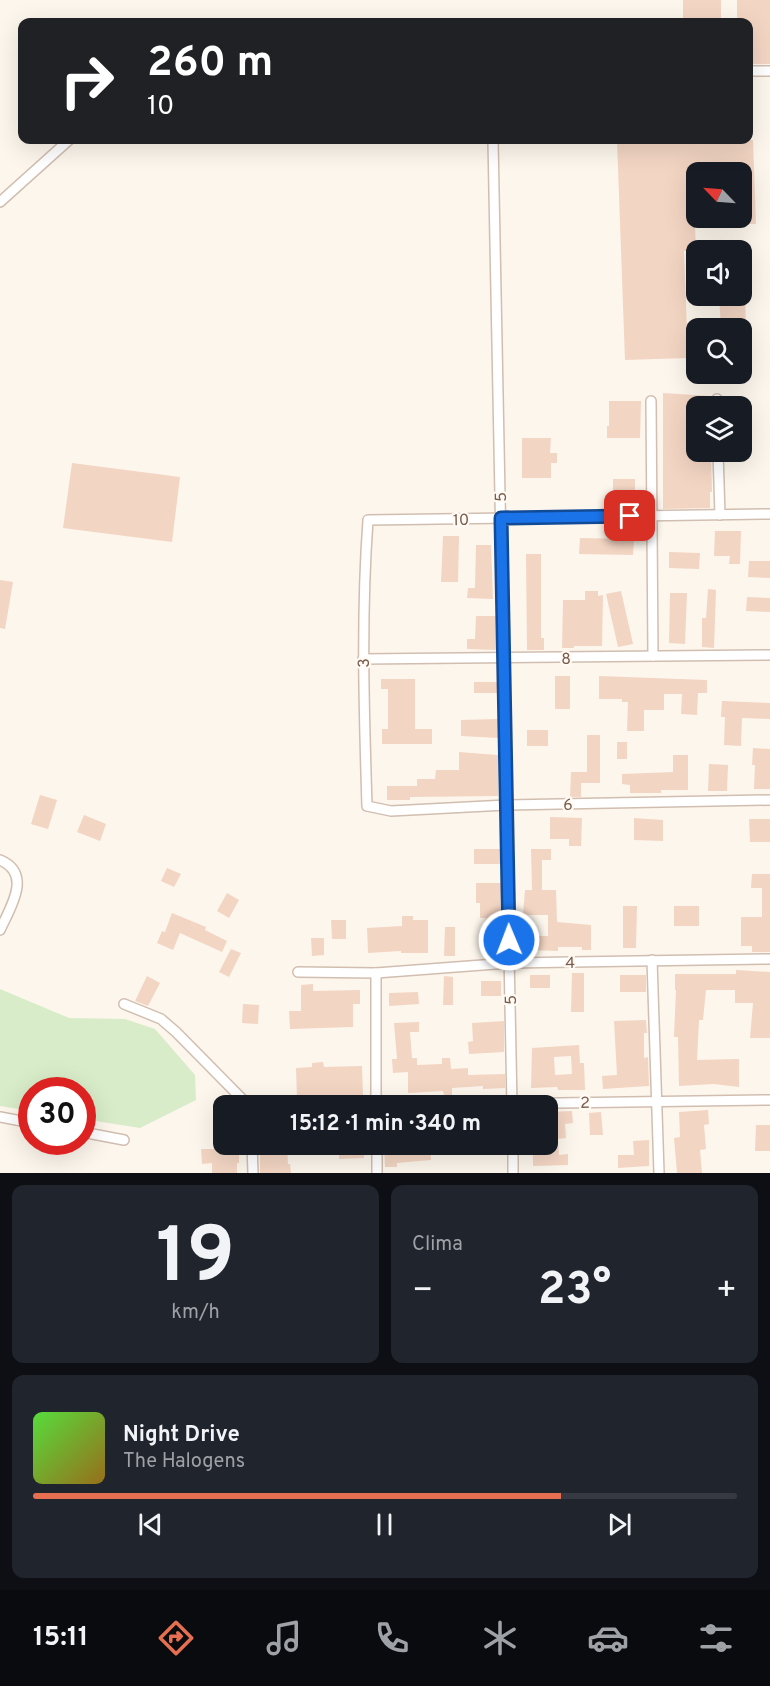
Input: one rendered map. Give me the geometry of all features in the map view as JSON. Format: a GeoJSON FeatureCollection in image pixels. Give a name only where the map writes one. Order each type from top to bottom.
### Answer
{"type":"FeatureCollection","features":[{"type":"Feature","properties":{"kind":"street"},"geometry":{"type":"LineString","coordinates":[[753,71],[770,71]]}},
{"type":"Feature","properties":{"kind":"street"},"geometry":{"type":"LineString","coordinates":[[0,202],[65,144]]}},
{"type":"Feature","properties":{"kind":"street","name":"5"},"geometry":{"type":"LineString","coordinates":[[494,144],[512,1095]]}},
{"type":"Feature","properties":{"kind":"street"},"geometry":{"type":"LineString","coordinates":[[651,401],[653,656]]}},
{"type":"Feature","properties":{"kind":"street"},"geometry":{"type":"LineString","coordinates":[[718,462],[720,515]]}},
{"type":"Feature","properties":{"kind":"street","name":"10"},"geometry":{"type":"LineString","coordinates":[[368,520],[770,514]]}},
{"type":"Feature","properties":{"kind":"street","name":"3"},"geometry":{"type":"LineString","coordinates":[[367,806],[363,658],[368,520]]}},
{"type":"Feature","properties":{"kind":"street","name":"8"},"geometry":{"type":"LineString","coordinates":[[363,658],[770,655]]}},
{"type":"Feature","properties":{"kind":"street","name":"6"},"geometry":{"type":"LineString","coordinates":[[367,806],[391,811],[506,805],[770,800]]}},
{"type":"Feature","properties":{"kind":"street"},"geometry":{"type":"LineString","coordinates":[[0,930],[17,892],[18,878],[15,870],[3,862]]}},
{"type":"Feature","properties":{"kind":"street","name":"4"},"geometry":{"type":"LineString","coordinates":[[298,972],[376,973],[509,963],[770,959]]}},
{"type":"Feature","properties":{"kind":"street"},"geometry":{"type":"LineString","coordinates":[[652,960],[659,1173]]}},
{"type":"Feature","properties":{"kind":"street"},"geometry":{"type":"LineString","coordinates":[[376,973],[376,1095]]}},
{"type":"Feature","properties":{"kind":"street"},"geometry":{"type":"LineString","coordinates":[[124,1004],[160,1019],[176,1032],[238,1095]]}},
{"type":"Feature","properties":{"kind":"street","name":"2"},"geometry":{"type":"LineString","coordinates":[[558,1103],[770,1100]]}},
{"type":"Feature","properties":{"kind":"street"},"geometry":{"type":"LineString","coordinates":[[0,1118],[18,1121]]}},
{"type":"Feature","properties":{"kind":"street"},"geometry":{"type":"LineString","coordinates":[[96,1135],[124,1140]]}},
{"type":"Feature","properties":{"kind":"street"},"geometry":{"type":"LineString","coordinates":[[252,1155],[253,1173]]}},
{"type":"Feature","properties":{"kind":"street"},"geometry":{"type":"LineString","coordinates":[[376,1155],[377,1173]]}},
{"type":"Feature","properties":{"kind":"street"},"geometry":{"type":"LineString","coordinates":[[513,1155],[513,1173]]}},
{"type":"Feature","properties":{"kind":"green space"},"geometry":{"type":"Polygon","coordinates":[[[0,989],[69,1018],[125,1019],[155,1029],[195,1075],[196,1100],[140,1128],[96,1121],[96,1077],[18,1077],[18,1109],[0,1106],[0,989]]]}},
{"type":"Feature","properties":{"kind":"building"},"geometry":{"type":"Polygon","coordinates":[[[683,0],[721,0],[721,18],[683,18],[683,0]]]}},
{"type":"Feature","properties":{"kind":"building"},"geometry":{"type":"Polygon","coordinates":[[[737,0],[770,0],[770,64],[753,64],[753,18],[737,18],[737,0]]]}},
{"type":"Feature","properties":{"kind":"building"},"geometry":{"type":"Polygon","coordinates":[[[753,140],[756,224],[752,224],[752,162],[686,162],[686,228],[695,228],[696,240],[686,240],[686,251],[684,251],[686,358],[625,360],[617,144],[753,144],[753,140]]]}},
{"type":"Feature","properties":{"kind":"building"},"geometry":{"type":"Polygon","coordinates":[[[720,306],[745,306],[746,318],[720,318],[720,306]]]}},
{"type":"Feature","properties":{"kind":"building"},"geometry":{"type":"Polygon","coordinates":[[[663,393],[711,396],[686,396],[686,462],[711,462],[710,508],[663,509],[663,393]]]}},
{"type":"Feature","properties":{"kind":"building"},"geometry":{"type":"Polygon","coordinates":[[[609,401],[641,401],[640,438],[607,438],[609,401]]]}},
{"type":"Feature","properties":{"kind":"building"},"geometry":{"type":"Polygon","coordinates":[[[522,438],[551,438],[550,453],[557,453],[557,463],[551,463],[551,478],[522,478],[522,438]]]}},
{"type":"Feature","properties":{"kind":"building"},"geometry":{"type":"Polygon","coordinates":[[[72,463],[180,477],[172,542],[63,528],[72,463]]]}},
{"type":"Feature","properties":{"kind":"building"},"geometry":{"type":"Polygon","coordinates":[[[613,479],[635,479],[635,491],[613,491],[613,479]]]}},
{"type":"Feature","properties":{"kind":"building"},"geometry":{"type":"Polygon","coordinates":[[[715,531],[741,531],[740,564],[729,564],[730,556],[714,556],[715,531]]]}},
{"type":"Feature","properties":{"kind":"building"},"geometry":{"type":"Polygon","coordinates":[[[443,536],[459,536],[458,582],[441,582],[443,536]]]}},
{"type":"Feature","properties":{"kind":"building"},"geometry":{"type":"Polygon","coordinates":[[[580,538],[634,539],[633,555],[579,554],[580,538]]]}},
{"type":"Feature","properties":{"kind":"building"},"geometry":{"type":"Polygon","coordinates":[[[476,545],[491,545],[493,599],[467,598],[468,588],[475,588],[476,545]]]}},
{"type":"Feature","properties":{"kind":"building"},"geometry":{"type":"Polygon","coordinates":[[[669,552],[700,553],[699,569],[669,568],[669,552]]]}},
{"type":"Feature","properties":{"kind":"building"},"geometry":{"type":"Polygon","coordinates":[[[526,554],[541,554],[541,638],[544,638],[544,650],[527,650],[526,554]]]}},
{"type":"Feature","properties":{"kind":"building"},"geometry":{"type":"Polygon","coordinates":[[[749,561],[770,561],[770,578],[748,577],[749,561]]]}},
{"type":"Feature","properties":{"kind":"building"},"geometry":{"type":"Polygon","coordinates":[[[0,580],[13,582],[5,629],[0,628],[0,580]]]}},
{"type":"Feature","properties":{"kind":"building"},"geometry":{"type":"Polygon","coordinates":[[[708,589],[716,590],[714,648],[702,647],[702,618],[706,618],[708,589]]]}},
{"type":"Feature","properties":{"kind":"building"},"geometry":{"type":"Polygon","coordinates":[[[585,591],[598,591],[598,596],[603,595],[602,646],[562,648],[563,600],[585,600],[585,591]]]}},
{"type":"Feature","properties":{"kind":"building"},"geometry":{"type":"Polygon","coordinates":[[[621,591],[633,644],[618,647],[606,594],[621,591]]]}},
{"type":"Feature","properties":{"kind":"building"},"geometry":{"type":"Polygon","coordinates":[[[670,593],[687,593],[685,644],[669,643],[670,593]]]}},
{"type":"Feature","properties":{"kind":"building"},"geometry":{"type":"Polygon","coordinates":[[[747,597],[770,598],[770,612],[746,611],[747,597]]]}},
{"type":"Feature","properties":{"kind":"building"},"geometry":{"type":"Polygon","coordinates":[[[476,616],[496,616],[496,650],[467,649],[467,639],[475,639],[476,616]]]}},
{"type":"Feature","properties":{"kind":"building"},"geometry":{"type":"Polygon","coordinates":[[[555,676],[570,676],[570,709],[555,709],[555,676]]]}},
{"type":"Feature","properties":{"kind":"building"},"geometry":{"type":"Polygon","coordinates":[[[599,676],[707,680],[707,693],[698,693],[697,715],[681,714],[682,694],[664,694],[664,710],[644,710],[644,731],[627,731],[628,702],[622,702],[622,699],[599,699],[599,676]]]}},
{"type":"Feature","properties":{"kind":"building"},"geometry":{"type":"Polygon","coordinates":[[[381,679],[415,679],[415,729],[432,729],[432,744],[382,744],[382,729],[388,729],[388,689],[381,689],[381,679]]]}},
{"type":"Feature","properties":{"kind":"building"},"geometry":{"type":"Polygon","coordinates":[[[474,682],[497,682],[497,693],[474,693],[474,682]]]}},
{"type":"Feature","properties":{"kind":"building"},"geometry":{"type":"Polygon","coordinates":[[[722,701],[770,703],[770,719],[742,718],[741,746],[724,745],[725,717],[721,717],[722,701]]]}},
{"type":"Feature","properties":{"kind":"building"},"geometry":{"type":"Polygon","coordinates":[[[498,719],[498,738],[461,736],[461,720],[498,719]]]}},
{"type":"Feature","properties":{"kind":"building"},"geometry":{"type":"Polygon","coordinates":[[[527,730],[548,730],[548,746],[527,746],[527,730]]]}},
{"type":"Feature","properties":{"kind":"building"},"geometry":{"type":"Polygon","coordinates":[[[587,735],[600,735],[600,783],[581,783],[581,797],[570,797],[571,772],[587,772],[587,735]]]}},
{"type":"Feature","properties":{"kind":"building"},"geometry":{"type":"Polygon","coordinates":[[[617,742],[627,742],[627,759],[617,759],[617,742]]]}},
{"type":"Feature","properties":{"kind":"building"},"geometry":{"type":"Polygon","coordinates":[[[753,748],[770,749],[770,789],[754,789],[753,748]]]}},
{"type":"Feature","properties":{"kind":"building"},"geometry":{"type":"Polygon","coordinates":[[[459,752],[498,755],[498,796],[410,797],[410,800],[387,800],[387,786],[417,786],[417,779],[435,779],[436,770],[459,770],[459,752]]]}},
{"type":"Feature","properties":{"kind":"building"},"geometry":{"type":"Polygon","coordinates":[[[673,755],[688,755],[688,790],[630,793],[630,785],[622,784],[622,774],[673,772],[673,755]]]}},
{"type":"Feature","properties":{"kind":"building"},"geometry":{"type":"Polygon","coordinates":[[[709,764],[728,765],[727,791],[708,791],[709,764]]]}},
{"type":"Feature","properties":{"kind":"building"},"geometry":{"type":"Polygon","coordinates":[[[40,795],[57,800],[48,829],[31,824],[40,795]]]}},
{"type":"Feature","properties":{"kind":"building"},"geometry":{"type":"Polygon","coordinates":[[[84,815],[106,824],[100,841],[77,832],[84,815]]]}},
{"type":"Feature","properties":{"kind":"building"},"geometry":{"type":"Polygon","coordinates":[[[550,817],[582,818],[581,846],[569,846],[569,839],[550,839],[550,817]]]}},
{"type":"Feature","properties":{"kind":"building"},"geometry":{"type":"Polygon","coordinates":[[[634,818],[663,820],[663,841],[634,840],[634,818]]]}},
{"type":"Feature","properties":{"kind":"building"},"geometry":{"type":"Polygon","coordinates":[[[749,819],[770,819],[770,842],[750,842],[749,819]]]}},
{"type":"Feature","properties":{"kind":"building"},"geometry":{"type":"Polygon","coordinates":[[[474,849],[500,849],[500,864],[474,864],[474,849]]]}},
{"type":"Feature","properties":{"kind":"building"},"geometry":{"type":"Polygon","coordinates":[[[531,849],[551,849],[551,860],[542,860],[542,890],[556,890],[557,922],[591,925],[591,950],[582,950],[582,947],[558,947],[558,951],[530,950],[530,936],[548,936],[548,915],[523,915],[525,890],[532,890],[531,849]]]}},
{"type":"Feature","properties":{"kind":"building"},"geometry":{"type":"Polygon","coordinates":[[[167,868],[181,874],[174,887],[161,881],[167,868]]]}},
{"type":"Feature","properties":{"kind":"building"},"geometry":{"type":"Polygon","coordinates":[[[752,874],[770,874],[770,952],[752,952],[752,946],[741,946],[741,917],[762,917],[762,888],[751,888],[752,874]]]}},
{"type":"Feature","properties":{"kind":"building"},"geometry":{"type":"Polygon","coordinates":[[[476,883],[501,883],[502,952],[486,952],[486,918],[480,918],[480,903],[476,903],[476,883]]]}},
{"type":"Feature","properties":{"kind":"building"},"geometry":{"type":"Polygon","coordinates":[[[227,893],[239,900],[229,918],[217,911],[227,893]]]}},
{"type":"Feature","properties":{"kind":"building"},"geometry":{"type":"Polygon","coordinates":[[[623,906],[637,906],[636,948],[623,948],[623,906]]]}},
{"type":"Feature","properties":{"kind":"building"},"geometry":{"type":"Polygon","coordinates":[[[674,906],[699,906],[699,926],[674,926],[674,906]]]}},
{"type":"Feature","properties":{"kind":"building"},"geometry":{"type":"Polygon","coordinates":[[[172,913],[206,927],[205,930],[227,941],[222,952],[180,933],[173,950],[157,943],[162,931],[165,932],[172,913]]]}},
{"type":"Feature","properties":{"kind":"building"},"geometry":{"type":"Polygon","coordinates":[[[402,916],[413,916],[413,920],[428,920],[428,953],[401,953],[401,951],[368,953],[367,928],[402,926],[402,916]]]}},
{"type":"Feature","properties":{"kind":"building"},"geometry":{"type":"Polygon","coordinates":[[[331,920],[346,920],[346,939],[332,939],[331,920]]]}},
{"type":"Feature","properties":{"kind":"building"},"geometry":{"type":"Polygon","coordinates":[[[445,927],[455,927],[455,956],[444,956],[445,927]]]}},
{"type":"Feature","properties":{"kind":"building"},"geometry":{"type":"Polygon","coordinates":[[[311,938],[324,938],[324,955],[312,956],[311,938]]]}},
{"type":"Feature","properties":{"kind":"building"},"geometry":{"type":"Polygon","coordinates":[[[231,949],[241,953],[229,977],[219,972],[231,949]]]}},
{"type":"Feature","properties":{"kind":"building"},"geometry":{"type":"Polygon","coordinates":[[[736,970],[770,972],[770,1038],[750,1038],[753,1003],[735,1003],[735,990],[706,990],[703,1020],[699,1020],[697,1060],[739,1059],[739,1087],[714,1084],[679,1086],[678,1037],[674,1037],[675,974],[736,974],[736,970]]]}},
{"type":"Feature","properties":{"kind":"building"},"geometry":{"type":"Polygon","coordinates":[[[572,973],[584,973],[584,1012],[571,1012],[572,973]]]}},
{"type":"Feature","properties":{"kind":"building"},"geometry":{"type":"Polygon","coordinates":[[[530,975],[550,975],[550,988],[530,988],[530,975]]]}},
{"type":"Feature","properties":{"kind":"building"},"geometry":{"type":"Polygon","coordinates":[[[620,975],[646,975],[646,992],[620,992],[620,975]]]}},
{"type":"Feature","properties":{"kind":"building"},"geometry":{"type":"Polygon","coordinates":[[[147,976],[160,983],[148,1006],[135,1001],[147,976]]]}},
{"type":"Feature","properties":{"kind":"building"},"geometry":{"type":"Polygon","coordinates":[[[444,976],[453,977],[453,1005],[443,1005],[444,976]]]}},
{"type":"Feature","properties":{"kind":"building"},"geometry":{"type":"Polygon","coordinates":[[[481,981],[501,981],[501,996],[481,996],[481,981]]]}},
{"type":"Feature","properties":{"kind":"building"},"geometry":{"type":"Polygon","coordinates":[[[313,984],[313,991],[360,990],[360,1004],[353,1004],[353,1027],[290,1029],[289,1011],[301,1011],[301,985],[313,984]]]}},
{"type":"Feature","properties":{"kind":"building"},"geometry":{"type":"Polygon","coordinates":[[[418,992],[419,1004],[389,1006],[389,993],[418,992]]]}},
{"type":"Feature","properties":{"kind":"building"},"geometry":{"type":"Polygon","coordinates":[[[243,1004],[259,1005],[258,1024],[242,1023],[243,1004]]]}},
{"type":"Feature","properties":{"kind":"building"},"geometry":{"type":"Polygon","coordinates":[[[646,1020],[644,1058],[648,1057],[649,1086],[603,1089],[602,1076],[617,1075],[614,1021],[646,1020]]]}},
{"type":"Feature","properties":{"kind":"building"},"geometry":{"type":"Polygon","coordinates":[[[504,1021],[504,1052],[469,1054],[468,1042],[473,1041],[472,1023],[504,1021]]]}},
{"type":"Feature","properties":{"kind":"building"},"geometry":{"type":"Polygon","coordinates":[[[419,1022],[419,1032],[410,1032],[412,1058],[417,1058],[417,1065],[442,1064],[442,1058],[450,1058],[451,1069],[468,1068],[468,1075],[505,1074],[505,1088],[483,1089],[483,1086],[452,1088],[452,1095],[444,1095],[443,1091],[408,1093],[408,1072],[393,1073],[392,1059],[397,1059],[394,1023],[419,1022]]]}},
{"type":"Feature","properties":{"kind":"building"},"geometry":{"type":"Polygon","coordinates":[[[579,1045],[580,1063],[584,1063],[585,1090],[558,1090],[557,1087],[531,1088],[532,1048],[579,1045]],[[571,1056],[554,1057],[555,1075],[572,1074],[571,1056]]]}},
{"type":"Feature","properties":{"kind":"building"},"geometry":{"type":"Polygon","coordinates":[[[323,1062],[324,1067],[362,1066],[363,1095],[297,1095],[296,1068],[312,1067],[312,1063],[323,1062]]]}},
{"type":"Feature","properties":{"kind":"building"},"geometry":{"type":"Polygon","coordinates":[[[708,1110],[709,1124],[704,1125],[706,1149],[700,1150],[702,1173],[677,1173],[674,1138],[680,1137],[679,1112],[708,1110]]]}},
{"type":"Feature","properties":{"kind":"building"},"geometry":{"type":"Polygon","coordinates":[[[572,1111],[573,1123],[565,1124],[566,1138],[558,1139],[558,1112],[572,1111]]]}},
{"type":"Feature","properties":{"kind":"building"},"geometry":{"type":"Polygon","coordinates":[[[601,1112],[603,1135],[590,1135],[589,1113],[601,1112]]]}},
{"type":"Feature","properties":{"kind":"building"},"geometry":{"type":"Polygon","coordinates":[[[756,1125],[770,1125],[770,1151],[755,1151],[756,1125]]]}},
{"type":"Feature","properties":{"kind":"building"},"geometry":{"type":"Polygon","coordinates":[[[558,1139],[559,1155],[568,1154],[568,1165],[533,1166],[533,1155],[558,1155],[558,1139]]]}},
{"type":"Feature","properties":{"kind":"building"},"geometry":{"type":"Polygon","coordinates":[[[649,1140],[649,1166],[618,1168],[618,1155],[634,1155],[633,1141],[649,1140]]]}},
{"type":"Feature","properties":{"kind":"building"},"geometry":{"type":"Polygon","coordinates":[[[201,1149],[213,1149],[213,1155],[239,1155],[237,1173],[212,1173],[212,1163],[202,1164],[201,1149]]]}},
{"type":"Feature","properties":{"kind":"building"},"geometry":{"type":"Polygon","coordinates":[[[260,1155],[288,1155],[291,1173],[260,1173],[260,1155]]]}},
{"type":"Feature","properties":{"kind":"building"},"geometry":{"type":"Polygon","coordinates":[[[339,1155],[364,1155],[364,1158],[339,1159],[339,1155]]]}},
{"type":"Feature","properties":{"kind":"building"},"geometry":{"type":"Polygon","coordinates":[[[384,1155],[431,1155],[431,1160],[397,1163],[397,1167],[385,1167],[384,1155]]]}},
{"type":"Feature","properties":{"kind":"route"},"geometry":{"type":"LineString","coordinates":[[509,940],[501,518],[630,516]]}}]}
